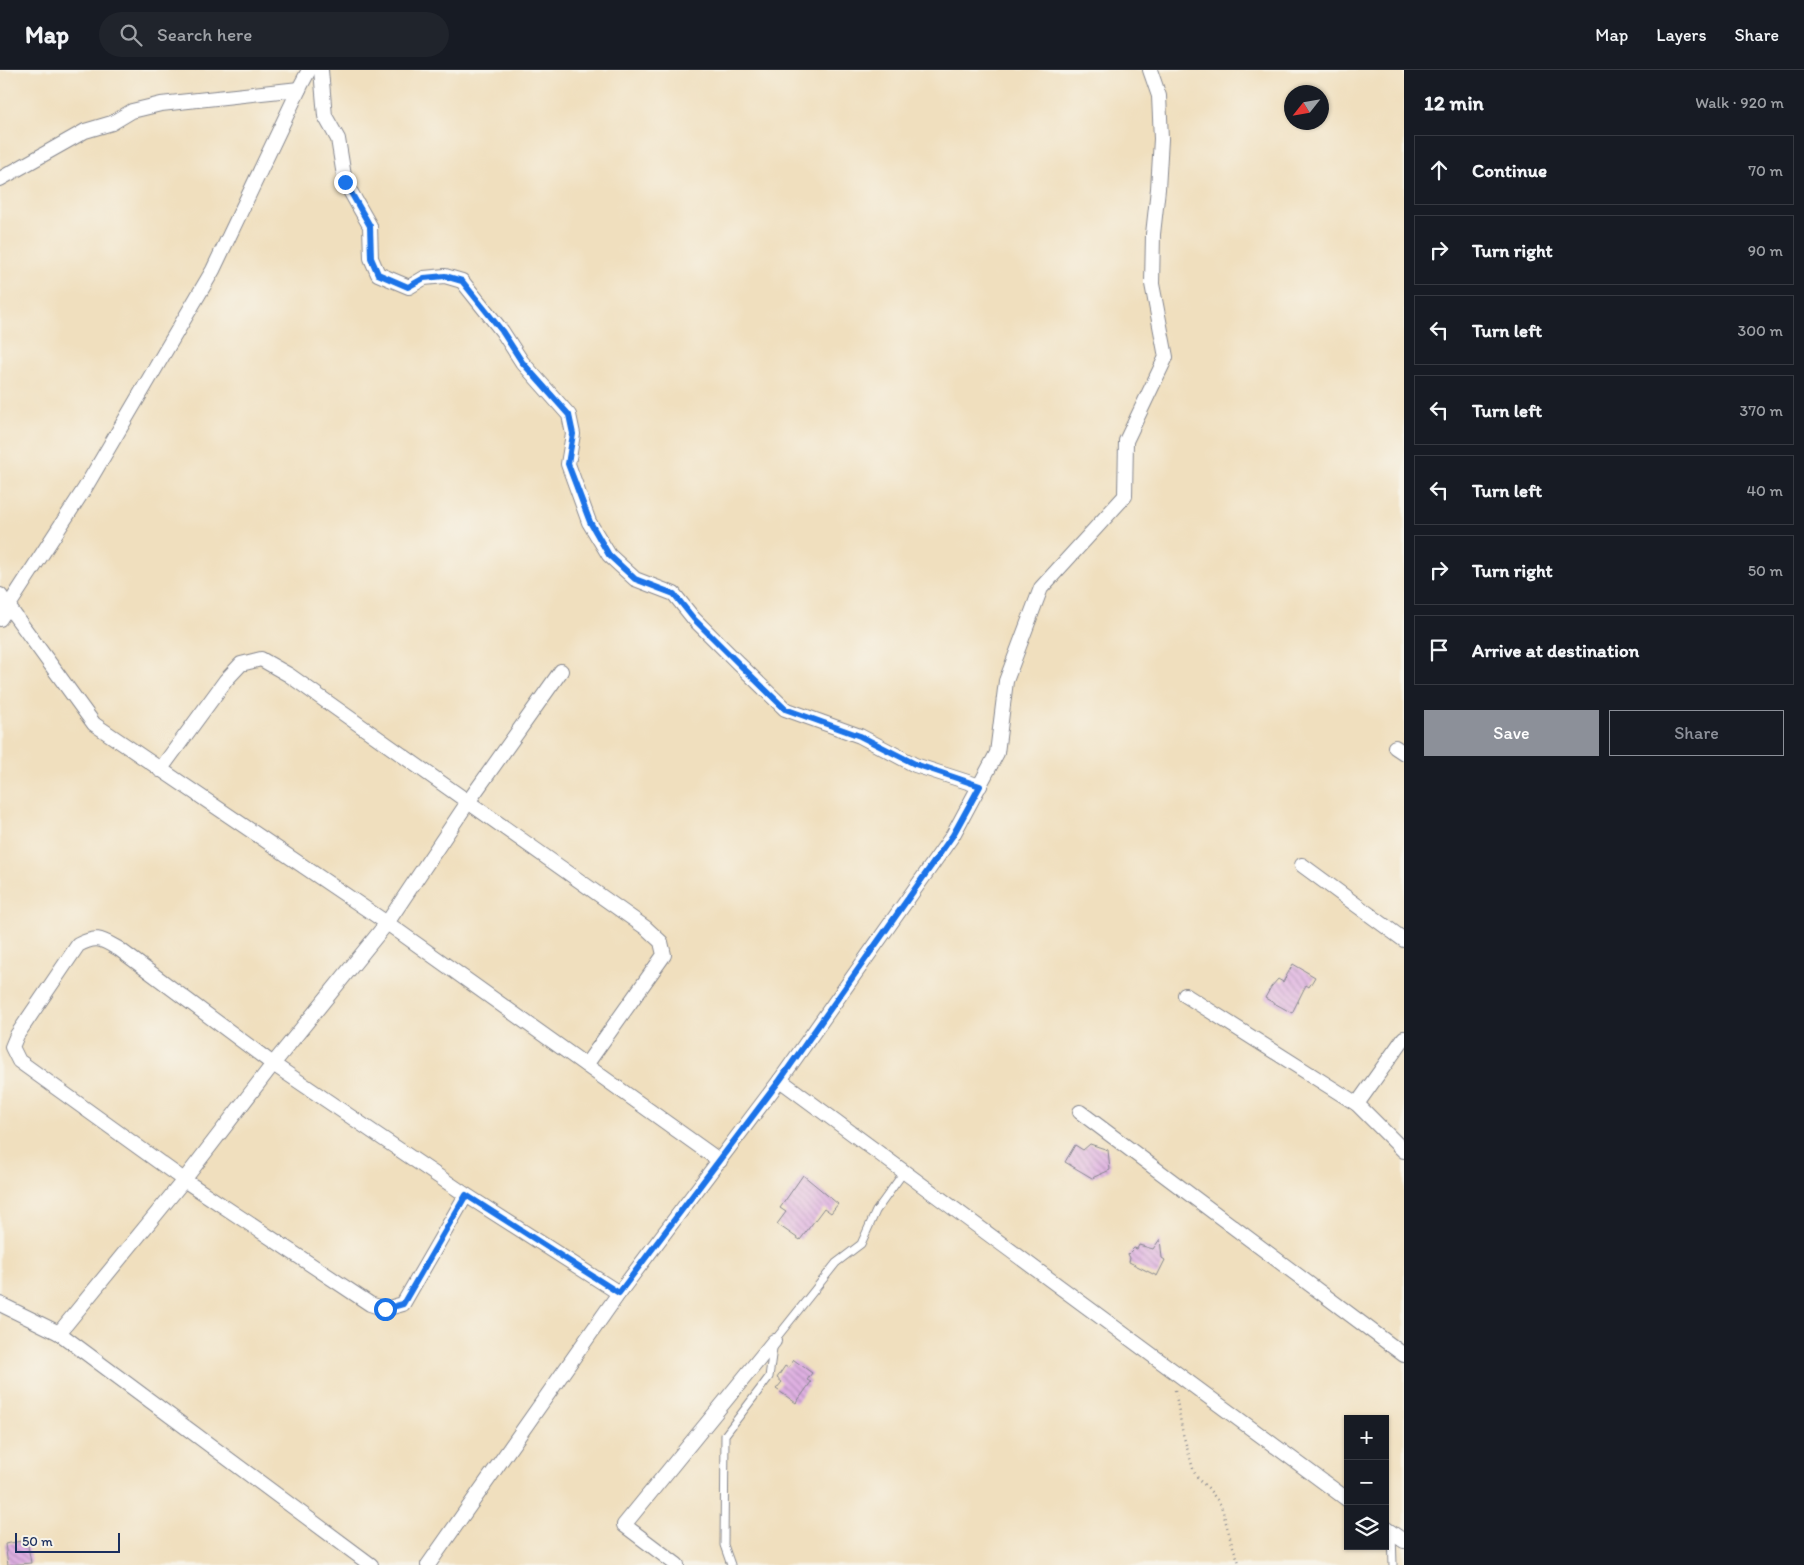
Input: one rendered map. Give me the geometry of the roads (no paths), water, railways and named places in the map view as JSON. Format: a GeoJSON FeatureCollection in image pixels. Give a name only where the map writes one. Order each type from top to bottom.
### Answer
{"type":"FeatureCollection","features":[{"type":"Feature","properties":{"kind":"street"},"geometry":{"type":"LineString","coordinates":[[0,620],[2,606],[85,488],[214,270],[309,70]]}},
{"type":"Feature","properties":{"kind":"street"},"geometry":{"type":"LineString","coordinates":[[321,70],[325,116],[338,139],[345,182],[370,226],[371,258],[378,274],[408,287],[424,278],[445,276],[462,281],[468,288],[502,331],[522,362],[569,415],[573,434],[568,464],[590,522],[609,555],[635,579],[674,594],[694,619],[785,709],[860,736],[915,764],[980,786]]}},
{"type":"Feature","properties":{"kind":"street"},"geometry":{"type":"LineString","coordinates":[[428,1565],[619,1293],[780,1080],[953,835],[997,753],[1006,682],[1041,588],[1125,496],[1126,441],[1166,356],[1152,284],[1153,234],[1161,139],[1159,96],[1150,70]]}},
{"type":"Feature","properties":{"kind":"street"},"geometry":{"type":"LineString","coordinates":[[0,179],[85,131],[112,123],[132,111],[142,108],[299,89]]}},
{"type":"Feature","properties":{"kind":"street"},"geometry":{"type":"LineString","coordinates":[[2,606],[94,724],[387,923],[720,1161]]}},
{"type":"Feature","properties":{"kind":"street"},"geometry":{"type":"LineString","coordinates":[[160,770],[226,680],[241,664],[261,659],[289,675],[646,928],[661,942],[664,955],[586,1065]]}},
{"type":"Feature","properties":{"kind":"street"},"geometry":{"type":"LineString","coordinates":[[59,1333],[184,1180],[272,1064],[387,923],[468,802],[561,671]]}},
{"type":"Feature","properties":{"kind":"street"},"geometry":{"type":"LineString","coordinates":[[1302,865],[1404,940]]}},
{"type":"Feature","properties":{"kind":"street"},"geometry":{"type":"LineString","coordinates":[[466,1195],[403,1304],[385,1309],[370,1304],[184,1180],[19,1062],[12,1047],[17,1034],[78,945],[90,938],[104,941],[119,949],[272,1064],[466,1195],[619,1293]]}},
{"type":"Feature","properties":{"kind":"street"},"geometry":{"type":"LineString","coordinates":[[1185,995],[1357,1104],[1404,1150]]}},
{"type":"Feature","properties":{"kind":"street"},"geometry":{"type":"LineString","coordinates":[[1357,1104],[1404,1038]]}},
{"type":"Feature","properties":{"kind":"street"},"geometry":{"type":"LineString","coordinates":[[780,1080],[1344,1497]]}},
{"type":"Feature","properties":{"kind":"street"},"geometry":{"type":"LineString","coordinates":[[1080,1112],[1404,1355]]}},
{"type":"Feature","properties":{"kind":"street"},"geometry":{"type":"LineString","coordinates":[[0,1304],[59,1333],[371,1565]]}},
{"type":"Feature","properties":{"kind":"street"},"geometry":{"type":"LineString","coordinates":[[677,1565],[624,1525],[774,1341]]}},
{"type":"Feature","properties":{"kind":"street"},"geometry":{"type":"LineString","coordinates":[[1389,1531],[1404,1541]]}},
{"type":"Feature","properties":{"kind":"lane"},"geometry":{"type":"LineString","coordinates":[[731,1565],[724,1545],[725,1435],[769,1376],[774,1341],[836,1263],[861,1244],[876,1211],[904,1172]]}},
{"type":"Feature","properties":{"kind":"lane"},"geometry":{"type":"LineString","coordinates":[[1389,1537],[1393,1565]]}}]}
